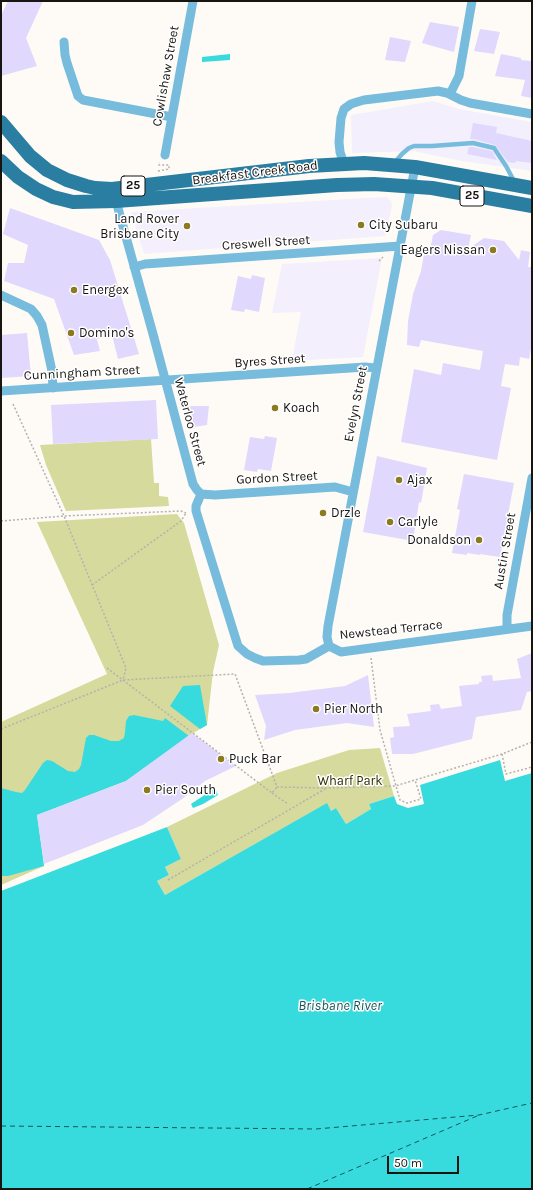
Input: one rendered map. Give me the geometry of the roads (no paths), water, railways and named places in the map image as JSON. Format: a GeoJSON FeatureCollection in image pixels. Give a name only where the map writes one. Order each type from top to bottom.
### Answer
{"type":"FeatureCollection","features":[{"type":"Feature","properties":{"kind":"main road","name":"Breakfast Creek Road"},"geometry":{"type":"LineString","coordinates":[[1,122],[30,156],[47,170],[66,180],[95,188],[121,188],[288,168],[344,164],[415,167],[532,188]]}},
{"type":"Feature","properties":{"kind":"main road","name":"Breakfast Creek Road"},"geometry":{"type":"LineString","coordinates":[[1,162],[26,183],[36,189],[53,197],[81,203],[337,185],[374,184],[432,188],[532,206]]}},
{"type":"Feature","properties":{"kind":"street","name":"Cowlishaw Street"},"geometry":{"type":"LineString","coordinates":[[165,158],[193,1]]}},
{"type":"Feature","properties":{"kind":"street"},"geometry":{"type":"LineString","coordinates":[[450,94],[459,76],[472,1]]}},
{"type":"Feature","properties":{"kind":"street"},"geometry":{"type":"LineString","coordinates":[[64,42],[66,63],[78,96],[83,100],[172,117]]}},
{"type":"Feature","properties":{"kind":"street"},"geometry":{"type":"LineString","coordinates":[[344,164],[340,152],[339,142],[341,118],[344,109],[351,104],[364,100],[433,91],[450,94],[470,103],[532,114]]}},
{"type":"Feature","properties":{"kind":"street","name":"Evelyn Street"},"geometry":{"type":"LineString","coordinates":[[329,646],[327,637],[328,626],[415,167]]}},
{"type":"Feature","properties":{"kind":"street","name":"Waterloo Street"},"geometry":{"type":"LineString","coordinates":[[116,201],[154,334],[192,484],[201,494]]}},
{"type":"Feature","properties":{"kind":"street","name":"Creswell Street"},"geometry":{"type":"LineString","coordinates":[[134,267],[145,264],[400,246]]}},
{"type":"Feature","properties":{"kind":"street"},"geometry":{"type":"LineString","coordinates":[[1,295],[31,309],[37,316],[42,325],[52,371],[53,388]]}},
{"type":"Feature","properties":{"kind":"street","name":"Byres Street"},"geometry":{"type":"LineString","coordinates":[[165,381],[365,367],[376,368]]}},
{"type":"Feature","properties":{"kind":"street","name":"Cunningham Street"},"geometry":{"type":"LineString","coordinates":[[1,391],[165,381]]}},
{"type":"Feature","properties":{"kind":"street","name":"Austin Street"},"geometry":{"type":"LineString","coordinates":[[507,629],[507,615],[532,478]]}},
{"type":"Feature","properties":{"kind":"street","name":"Gordon Street"},"geometry":{"type":"LineString","coordinates":[[201,494],[215,495],[335,487],[353,492]]}},
{"type":"Feature","properties":{"kind":"street","name":"Newstead Terrace"},"geometry":{"type":"LineString","coordinates":[[201,494],[196,506],[196,511],[238,646],[247,654],[255,658],[263,660],[299,660],[306,659],[329,646],[341,652],[532,626]]}},
{"type":"Feature","properties":{"kind":"lane"},"geometry":{"type":"LineString","coordinates":[[392,165],[402,154],[414,146],[472,143],[494,148],[516,185]]}},
{"type":"Feature","properties":{"kind":"water"},"geometry":{"type":"Polygon","coordinates":[[[230,54],[230,60],[202,62],[202,57],[230,54]]]}},
{"type":"Feature","properties":{"kind":"water"},"geometry":{"type":"Polygon","coordinates":[[[200,685],[207,725],[200,729],[170,706],[183,686],[200,685]]]}},
{"type":"Feature","properties":{"kind":"water"},"geometry":{"type":"Polygon","coordinates":[[[134,715],[163,721],[165,718],[189,736],[126,781],[37,815],[44,866],[8,876],[1,876],[1,788],[22,793],[43,763],[47,760],[52,761],[68,771],[75,772],[81,765],[86,738],[89,735],[94,735],[111,741],[119,741],[124,738],[126,721],[129,716],[134,715]]]}},
{"type":"Feature","properties":{"kind":"water","name":"Brisbane River"},"geometry":{"type":"Polygon","coordinates":[[[500,760],[505,781],[532,773],[532,1189],[1,1189],[1,891],[167,827],[181,859],[165,867],[169,875],[157,881],[165,895],[327,803],[331,811],[336,808],[346,824],[371,809],[369,804],[394,796],[397,804],[408,808],[424,804],[420,785],[500,760]]]}},
{"type":"Feature","properties":{"kind":"water"},"geometry":{"type":"Polygon","coordinates":[[[215,788],[218,795],[193,808],[191,804],[215,788]]]}},
{"type":"Feature","properties":{"kind":"place","name":"City Subaru"},"geometry":{"type":"Point","coordinates":[361,225]}},
{"type":"Feature","properties":{"kind":"place","name":"Land Rover Brisbane City"},"geometry":{"type":"Point","coordinates":[187,226]}},
{"type":"Feature","properties":{"kind":"place","name":"Eagers Nissan"},"geometry":{"type":"Point","coordinates":[493,250]}},
{"type":"Feature","properties":{"kind":"place","name":"Energex"},"geometry":{"type":"Point","coordinates":[74,290]}},
{"type":"Feature","properties":{"kind":"place","name":"Domino's"},"geometry":{"type":"Point","coordinates":[71,333]}},
{"type":"Feature","properties":{"kind":"place","name":"Koach"},"geometry":{"type":"Point","coordinates":[275,408]}},
{"type":"Feature","properties":{"kind":"place","name":"Ajax"},"geometry":{"type":"Point","coordinates":[399,480]}},
{"type":"Feature","properties":{"kind":"place","name":"Drzle"},"geometry":{"type":"Point","coordinates":[323,513]}},
{"type":"Feature","properties":{"kind":"place","name":"Carlyle"},"geometry":{"type":"Point","coordinates":[390,522]}},
{"type":"Feature","properties":{"kind":"place","name":"Donaldson"},"geometry":{"type":"Point","coordinates":[479,540]}},
{"type":"Feature","properties":{"kind":"place","name":"Pier North"},"geometry":{"type":"Point","coordinates":[316,709]}},
{"type":"Feature","properties":{"kind":"place","name":"Puck Bar"},"geometry":{"type":"Point","coordinates":[221,759]}},
{"type":"Feature","properties":{"kind":"place","name":"Pier South"},"geometry":{"type":"Point","coordinates":[147,790]}},
{"type":"Feature","properties":{"kind":"park label","name":"Wharf Park"},"geometry":{"type":"Point","coordinates":[350,781]}}]}
